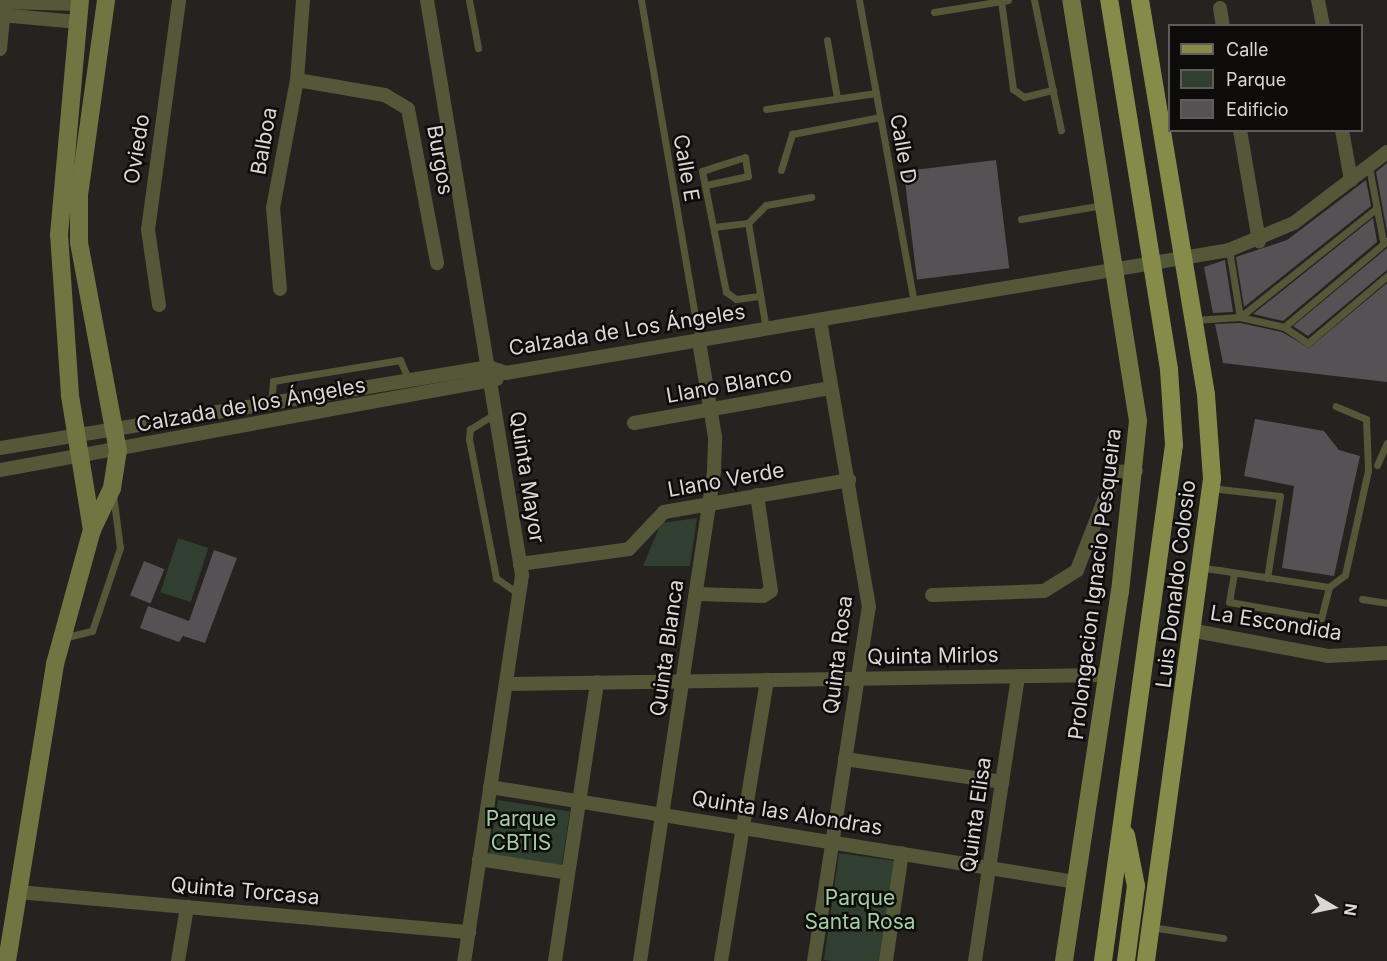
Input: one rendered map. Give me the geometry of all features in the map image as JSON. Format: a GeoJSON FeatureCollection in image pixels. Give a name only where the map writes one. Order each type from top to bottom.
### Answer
{"type":"FeatureCollection","features":[{"type":"Feature","properties":{"kind":"main road","name":"Luis Donaldo Colosio"},"geometry":{"type":"LineString","coordinates":[[1103,961],[1124,825],[1174,445],[1152,264],[1109,0]]}},
{"type":"Feature","properties":{"kind":"main road","name":"Luis Donaldo Colosio"},"geometry":{"type":"LineString","coordinates":[[1140,0],[1185,259],[1211,436],[1211,488],[1203,568],[1146,961]]}},
{"type":"Feature","properties":{"kind":"main road"},"geometry":{"type":"LineString","coordinates":[[1124,825],[1136,886],[1126,961]]}},
{"type":"Feature","properties":{"kind":"street"},"geometry":{"type":"LineString","coordinates":[[7,961],[60,638],[92,530],[112,488],[118,451],[92,336],[78,243],[78,195],[98,69],[106,0]]}},
{"type":"Feature","properties":{"kind":"street","name":"Oviedo"},"geometry":{"type":"LineString","coordinates":[[159,305],[148,230],[179,0]]}},
{"type":"Feature","properties":{"kind":"street","name":"Balboa"},"geometry":{"type":"LineString","coordinates":[[280,289],[273,208],[297,80],[303,0]]}},
{"type":"Feature","properties":{"kind":"street","name":"Quinta Mayor"},"geometry":{"type":"LineString","coordinates":[[427,0],[520,564],[520,595],[464,961]]}},
{"type":"Feature","properties":{"kind":"street","name":"Prolongacion Ignacio Pesqueira"},"geometry":{"type":"LineString","coordinates":[[1064,961],[1108,675],[1136,471],[1136,395],[1071,0]]}},
{"type":"Feature","properties":{"kind":"street"},"geometry":{"type":"LineString","coordinates":[[1318,0],[1323,24]]}},
{"type":"Feature","properties":{"kind":"street"},"geometry":{"type":"LineString","coordinates":[[0,49],[3,1],[80,9]]}},
{"type":"Feature","properties":{"kind":"street"},"geometry":{"type":"LineString","coordinates":[[1220,8],[1222,24]]}},
{"type":"Feature","properties":{"kind":"street"},"geometry":{"type":"LineString","coordinates":[[2,16],[80,9]]}},
{"type":"Feature","properties":{"kind":"street"},"geometry":{"type":"LineString","coordinates":[[80,9],[59,235],[76,437],[92,530]]}},
{"type":"Feature","properties":{"kind":"street"},"geometry":{"type":"LineString","coordinates":[[75,65],[98,69]]}},
{"type":"Feature","properties":{"kind":"street","name":"Burgos"},"geometry":{"type":"LineString","coordinates":[[297,80],[386,95],[408,109],[437,263]]}},
{"type":"Feature","properties":{"kind":"street"},"geometry":{"type":"LineString","coordinates":[[1240,132],[1259,241]]}},
{"type":"Feature","properties":{"kind":"street"},"geometry":{"type":"LineString","coordinates":[[1342,132],[1351,180]]}},
{"type":"Feature","properties":{"kind":"street","name":"Calzada de Los Ángeles"},"geometry":{"type":"LineString","coordinates":[[76,437],[489,367],[506,373],[1229,250],[1259,241],[1294,223],[1387,152]]}},
{"type":"Feature","properties":{"kind":"street","name":"Quinta Rosa"},"geometry":{"type":"LineString","coordinates":[[814,961],[869,597],[820,320]]}},
{"type":"Feature","properties":{"kind":"street","name":"Quinta Blanca"},"geometry":{"type":"LineString","coordinates":[[640,961],[664,815],[715,456],[699,340]]}},
{"type":"Feature","properties":{"kind":"street","name":"Calzada de los Ángeles"},"geometry":{"type":"LineString","coordinates":[[0,470],[79,459],[491,383],[506,373]]}},
{"type":"Feature","properties":{"kind":"street","name":"Llano Blanco"},"geometry":{"type":"LineString","coordinates":[[634,423],[831,388]]}},
{"type":"Feature","properties":{"kind":"street"},"geometry":{"type":"LineString","coordinates":[[0,448],[76,437]]}},
{"type":"Feature","properties":{"kind":"street"},"geometry":{"type":"LineString","coordinates":[[932,595],[1044,591],[1077,570],[1114,472],[1136,471]]}},
{"type":"Feature","properties":{"kind":"street","name":"Llano Verde"},"geometry":{"type":"LineString","coordinates":[[520,564],[628,549],[659,514],[710,502],[849,480]]}},
{"type":"Feature","properties":{"kind":"street"},"geometry":{"type":"LineString","coordinates":[[696,594],[763,596],[771,591],[757,495]]}},
{"type":"Feature","properties":{"kind":"street","name":"La Escondida"},"geometry":{"type":"LineString","coordinates":[[1195,631],[1328,656],[1387,653]]}},
{"type":"Feature","properties":{"kind":"street","name":"Quinta Mirlos"},"geometry":{"type":"LineString","coordinates":[[507,684],[1108,675]]}},
{"type":"Feature","properties":{"kind":"street","name":"Quinta Elisa"},"geometry":{"type":"LineString","coordinates":[[975,961],[1018,676]]}},
{"type":"Feature","properties":{"kind":"street"},"geometry":{"type":"LineString","coordinates":[[721,961],[767,680]]}},
{"type":"Feature","properties":{"kind":"street"},"geometry":{"type":"LineString","coordinates":[[555,961],[597,682]]}},
{"type":"Feature","properties":{"kind":"street"},"geometry":{"type":"LineString","coordinates":[[845,759],[1002,782]]}},
{"type":"Feature","properties":{"kind":"street","name":"Quinta las Alondras"},"geometry":{"type":"LineString","coordinates":[[490,788],[1076,882]]}},
{"type":"Feature","properties":{"kind":"street"},"geometry":{"type":"LineString","coordinates":[[886,961],[902,853]]}},
{"type":"Feature","properties":{"kind":"street"},"geometry":{"type":"LineString","coordinates":[[479,859],[568,873]]}},
{"type":"Feature","properties":{"kind":"street","name":"Quinta Torcasa"},"geometry":{"type":"LineString","coordinates":[[18,892],[469,932]]}},
{"type":"Feature","properties":{"kind":"street"},"geometry":{"type":"LineString","coordinates":[[178,961],[186,908]]}},
{"type":"Feature","properties":{"kind":"lane"},"geometry":{"type":"LineString","coordinates":[[469,0],[478,48]]}},
{"type":"Feature","properties":{"kind":"lane","name":"Calle E"},"geometry":{"type":"LineString","coordinates":[[641,0],[699,340]]}},
{"type":"Feature","properties":{"kind":"lane","name":"Calle D"},"geometry":{"type":"LineString","coordinates":[[859,0],[914,304]]}},
{"type":"Feature","properties":{"kind":"lane"},"geometry":{"type":"LineString","coordinates":[[1034,0],[1061,130]]}},
{"type":"Feature","properties":{"kind":"lane"},"geometry":{"type":"LineString","coordinates":[[934,12],[1004,1],[1013,90],[1024,97],[1053,90]]}},
{"type":"Feature","properties":{"kind":"lane"},"geometry":{"type":"LineString","coordinates":[[827,40],[837,99]]}},
{"type":"Feature","properties":{"kind":"lane"},"geometry":{"type":"LineString","coordinates":[[766,109],[876,93]]}},
{"type":"Feature","properties":{"kind":"lane"},"geometry":{"type":"LineString","coordinates":[[781,170],[792,134],[880,117]]}},
{"type":"Feature","properties":{"kind":"lane"},"geometry":{"type":"LineString","coordinates":[[706,186],[748,176],[745,157],[703,168],[706,186],[726,292],[736,299],[760,296]]}},
{"type":"Feature","properties":{"kind":"lane"},"geometry":{"type":"LineString","coordinates":[[1284,327],[1385,241],[1369,166]]}},
{"type":"Feature","properties":{"kind":"lane"},"geometry":{"type":"LineString","coordinates":[[714,227],[748,223],[766,205],[811,197]]}},
{"type":"Feature","properties":{"kind":"lane"},"geometry":{"type":"LineString","coordinates":[[1021,219],[1106,204]]}},
{"type":"Feature","properties":{"kind":"lane"},"geometry":{"type":"LineString","coordinates":[[1240,317],[1377,208]]}},
{"type":"Feature","properties":{"kind":"lane"},"geometry":{"type":"LineString","coordinates":[[748,223],[766,329]]}},
{"type":"Feature","properties":{"kind":"lane"},"geometry":{"type":"LineString","coordinates":[[1229,250],[1240,317]]}},
{"type":"Feature","properties":{"kind":"lane"},"geometry":{"type":"LineString","coordinates":[[1194,320],[1240,317],[1284,327],[1308,343],[1387,276]]}},
{"type":"Feature","properties":{"kind":"lane"},"geometry":{"type":"LineString","coordinates":[[272,404],[273,381],[400,360],[409,380]]}},
{"type":"Feature","properties":{"kind":"lane"},"geometry":{"type":"LineString","coordinates":[[1234,573],[1229,602],[1321,618],[1329,587],[1345,575],[1368,470],[1366,419],[1336,406]]}},
{"type":"Feature","properties":{"kind":"lane"},"geometry":{"type":"LineString","coordinates":[[495,413],[470,429],[469,439],[496,578],[520,595]]}},
{"type":"Feature","properties":{"kind":"lane"},"geometry":{"type":"LineString","coordinates":[[1377,465],[1387,443]]}},
{"type":"Feature","properties":{"kind":"lane"},"geometry":{"type":"LineString","coordinates":[[1368,470],[1377,465],[1387,465]]}},
{"type":"Feature","properties":{"kind":"lane"},"geometry":{"type":"LineString","coordinates":[[60,638],[92,631],[120,548],[112,488]]}},
{"type":"Feature","properties":{"kind":"lane"},"geometry":{"type":"LineString","coordinates":[[1211,488],[1280,496],[1267,578]]}},
{"type":"Feature","properties":{"kind":"lane"},"geometry":{"type":"LineString","coordinates":[[1203,568],[1329,587]]}},
{"type":"Feature","properties":{"kind":"lane"},"geometry":{"type":"LineString","coordinates":[[1362,598],[1387,603]]}},
{"type":"Feature","properties":{"kind":"lane"},"geometry":{"type":"LineString","coordinates":[[1151,927],[1223,938]]}},
{"type":"Feature","properties":{"kind":"green space"},"geometry":{"type":"Polygon","coordinates":[[[697,518],[690,566],[643,566],[661,523],[697,518]]]}},
{"type":"Feature","properties":{"kind":"green space"},"geometry":{"type":"Polygon","coordinates":[[[178,538],[208,548],[191,602],[160,592],[178,538]]]}},
{"type":"Feature","properties":{"kind":"green space","name":"Parque CBTIS"},"geometry":{"type":"Polygon","coordinates":[[[498,800],[570,811],[561,866],[489,854],[498,800]]]}},
{"type":"Feature","properties":{"kind":"green space","name":"Parque Santa Rosa"},"geometry":{"type":"Polygon","coordinates":[[[839,853],[897,861],[883,961],[824,960],[839,853]]]}},
{"type":"Feature","properties":{"kind":"building"},"geometry":{"type":"Polygon","coordinates":[[[996,160],[1009,268],[917,280],[904,171],[996,160]]]}},
{"type":"Feature","properties":{"kind":"building"},"geometry":{"type":"Polygon","coordinates":[[[1387,163],[1387,232],[1376,172],[1387,163]]]}},
{"type":"Feature","properties":{"kind":"building"},"geometry":{"type":"Polygon","coordinates":[[[1366,180],[1371,206],[1244,307],[1236,257],[1287,240],[1366,180]]]}},
{"type":"Feature","properties":{"kind":"building"},"geometry":{"type":"Polygon","coordinates":[[[1373,218],[1377,242],[1283,321],[1253,314],[1373,218]]]}},
{"type":"Feature","properties":{"kind":"building"},"geometry":{"type":"Polygon","coordinates":[[[1387,248],[1387,270],[1308,336],[1293,326],[1387,248]]]}},
{"type":"Feature","properties":{"kind":"building"},"geometry":{"type":"Polygon","coordinates":[[[1225,260],[1233,312],[1213,313],[1204,267],[1225,260]]]}},
{"type":"Feature","properties":{"kind":"building"},"geometry":{"type":"Polygon","coordinates":[[[1387,283],[1387,382],[1223,363],[1215,324],[1240,323],[1282,332],[1309,348],[1387,283]]]}},
{"type":"Feature","properties":{"kind":"building"},"geometry":{"type":"Polygon","coordinates":[[[1255,419],[1324,431],[1339,450],[1360,456],[1334,576],[1282,568],[1294,486],[1244,476],[1255,419]]]}},
{"type":"Feature","properties":{"kind":"building"},"geometry":{"type":"Polygon","coordinates":[[[214,550],[237,558],[205,643],[183,636],[179,642],[140,628],[148,606],[189,621],[214,550]]]}},
{"type":"Feature","properties":{"kind":"building"},"geometry":{"type":"Polygon","coordinates":[[[144,561],[164,569],[151,604],[130,595],[144,561]]]}}]}
